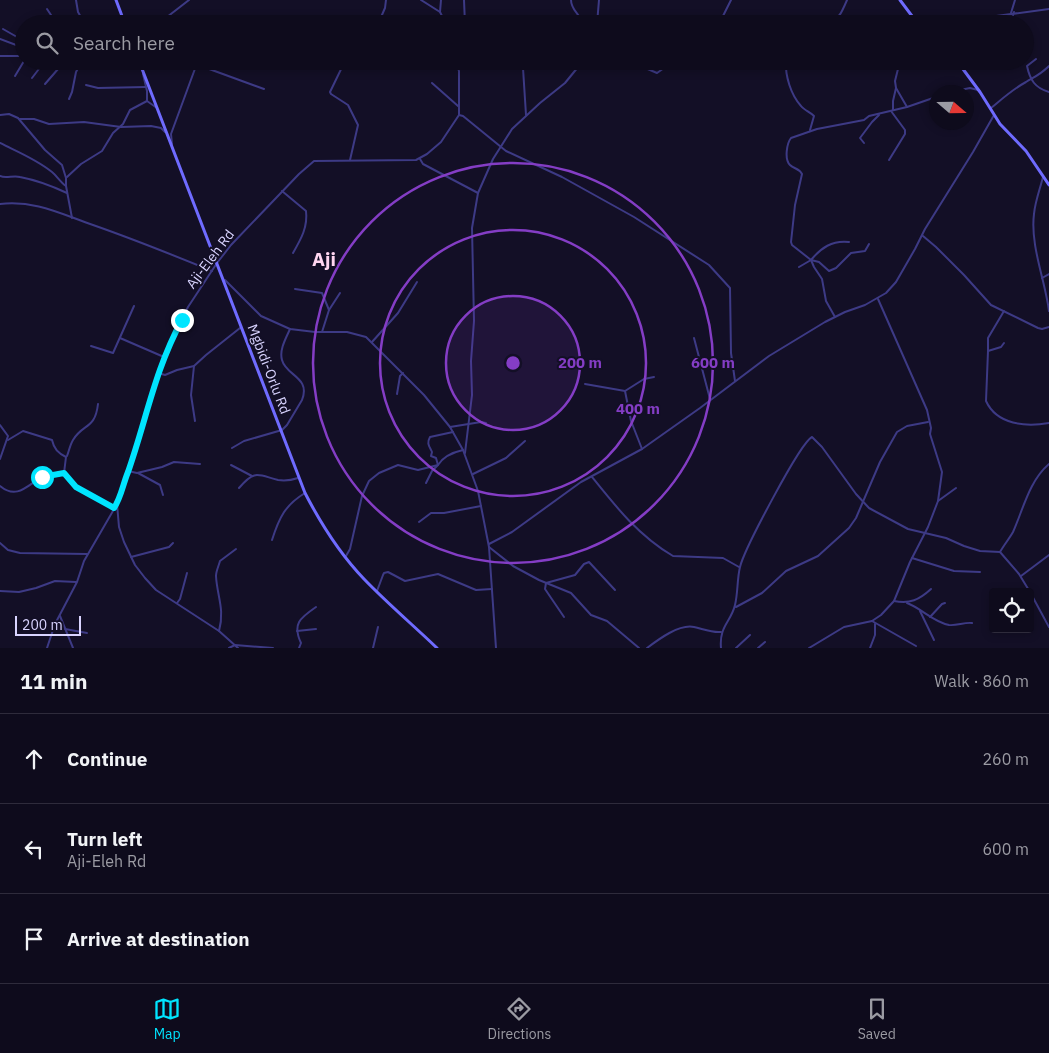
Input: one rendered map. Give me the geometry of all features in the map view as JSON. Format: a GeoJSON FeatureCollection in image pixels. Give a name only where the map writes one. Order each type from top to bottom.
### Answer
{"type":"FeatureCollection","features":[{"type":"Feature","properties":{"kind":"main road"},"geometry":{"type":"LineString","coordinates":[[116,0],[122,15]]}},
{"type":"Feature","properties":{"kind":"main road"},"geometry":{"type":"LineString","coordinates":[[900,0],[911,15]]}},
{"type":"Feature","properties":{"kind":"main road","name":"Mgbidi-Orlu Rd"},"geometry":{"type":"LineString","coordinates":[[143,70],[240,328],[305,493],[317,516],[363,578],[437,648]]}},
{"type":"Feature","properties":{"kind":"main road"},"geometry":{"type":"LineString","coordinates":[[964,70],[994,115],[1026,151],[1049,185]]}},
{"type":"Feature","properties":{"kind":"street"},"geometry":{"type":"LineString","coordinates":[[76,0],[80,15]]}},
{"type":"Feature","properties":{"kind":"street"},"geometry":{"type":"LineString","coordinates":[[170,15],[189,0]]}},
{"type":"Feature","properties":{"kind":"street"},"geometry":{"type":"LineString","coordinates":[[382,15],[386,6],[386,0]]}},
{"type":"Feature","properties":{"kind":"street"},"geometry":{"type":"LineString","coordinates":[[421,0],[440,12],[442,15]]}},
{"type":"Feature","properties":{"kind":"street"},"geometry":{"type":"LineString","coordinates":[[440,12],[441,0]]}},
{"type":"Feature","properties":{"kind":"street"},"geometry":{"type":"LineString","coordinates":[[464,0],[464,15]]}},
{"type":"Feature","properties":{"kind":"street"},"geometry":{"type":"LineString","coordinates":[[572,0],[572,7],[579,15]]}},
{"type":"Feature","properties":{"kind":"street"},"geometry":{"type":"LineString","coordinates":[[598,15],[599,0]]}},
{"type":"Feature","properties":{"kind":"street"},"geometry":{"type":"LineString","coordinates":[[723,15],[731,0]]}},
{"type":"Feature","properties":{"kind":"street"},"geometry":{"type":"LineString","coordinates":[[839,15],[847,0]]}},
{"type":"Feature","properties":{"kind":"street"},"geometry":{"type":"LineString","coordinates":[[1012,13],[1015,0]]}},
{"type":"Feature","properties":{"kind":"street"},"geometry":{"type":"LineString","coordinates":[[47,9],[51,15]]}},
{"type":"Feature","properties":{"kind":"street"},"geometry":{"type":"LineString","coordinates":[[1000,15],[1049,9]]}},
{"type":"Feature","properties":{"kind":"street"},"geometry":{"type":"LineString","coordinates":[[3,30],[15,36]]}},
{"type":"Feature","properties":{"kind":"street"},"geometry":{"type":"LineString","coordinates":[[0,40],[15,45]]}},
{"type":"Feature","properties":{"kind":"street"},"geometry":{"type":"LineString","coordinates":[[0,56],[15,56]]}},
{"type":"Feature","properties":{"kind":"street"},"geometry":{"type":"LineString","coordinates":[[1042,74],[1049,66]]}},
{"type":"Feature","properties":{"kind":"street"},"geometry":{"type":"LineString","coordinates":[[16,76],[19,70]]}},
{"type":"Feature","properties":{"kind":"street"},"geometry":{"type":"LineString","coordinates":[[32,78],[38,70]]}},
{"type":"Feature","properties":{"kind":"street"},"geometry":{"type":"LineString","coordinates":[[45,84],[57,70]]}},
{"type":"Feature","properties":{"kind":"street"},"geometry":{"type":"LineString","coordinates":[[69,99],[77,70]]}},
{"type":"Feature","properties":{"kind":"street"},"geometry":{"type":"LineString","coordinates":[[143,70],[147,101]]}},
{"type":"Feature","properties":{"kind":"street"},"geometry":{"type":"LineString","coordinates":[[172,148],[171,134],[195,70]]}},
{"type":"Feature","properties":{"kind":"street"},"geometry":{"type":"LineString","coordinates":[[212,70],[264,89]]}},
{"type":"Feature","properties":{"kind":"street"},"geometry":{"type":"LineString","coordinates":[[341,70],[330,92],[348,106],[358,125],[350,160]]}},
{"type":"Feature","properties":{"kind":"street"},"geometry":{"type":"LineString","coordinates":[[459,70],[459,115],[441,142],[420,158],[422,164],[478,193]]}},
{"type":"Feature","properties":{"kind":"street"},"geometry":{"type":"LineString","coordinates":[[523,70],[526,115]]}},
{"type":"Feature","properties":{"kind":"street"},"geometry":{"type":"LineString","coordinates":[[464,451],[472,395],[471,361],[474,321],[472,228],[478,193],[484,175],[512,129],[565,83],[576,70]]}},
{"type":"Feature","properties":{"kind":"street"},"geometry":{"type":"LineString","coordinates":[[650,70],[657,73],[661,70]]}},
{"type":"Feature","properties":{"kind":"street"},"geometry":{"type":"LineString","coordinates":[[787,70],[795,98],[802,108],[814,116],[810,130]]}},
{"type":"Feature","properties":{"kind":"street"},"geometry":{"type":"LineString","coordinates":[[889,160],[905,134],[905,130],[892,110],[898,70]]}},
{"type":"Feature","properties":{"kind":"street"},"geometry":{"type":"LineString","coordinates":[[1028,70],[1036,87],[1049,92]]}},
{"type":"Feature","properties":{"kind":"street"},"geometry":{"type":"LineString","coordinates":[[990,109],[1009,93],[1031,79],[1049,71]]}},
{"type":"Feature","properties":{"kind":"street"},"geometry":{"type":"LineString","coordinates":[[432,83],[458,106]]}},
{"type":"Feature","properties":{"kind":"street"},"geometry":{"type":"LineString","coordinates":[[86,85],[98,88],[146,87]]}},
{"type":"Feature","properties":{"kind":"street"},"geometry":{"type":"LineString","coordinates":[[896,88],[907,107]]}},
{"type":"Feature","properties":{"kind":"street"},"geometry":{"type":"LineString","coordinates":[[974,89],[980,92]]}},
{"type":"Feature","properties":{"kind":"street"},"geometry":{"type":"LineString","coordinates":[[869,244],[866,251],[851,253],[836,268],[829,271],[819,262],[811,260],[792,245],[795,207],[802,174],[800,170],[788,163],[787,155],[790,138],[810,130],[864,120],[870,116],[929,99]]}},
{"type":"Feature","properties":{"kind":"street"},"geometry":{"type":"LineString","coordinates":[[147,101],[157,108]]}},
{"type":"Feature","properties":{"kind":"street"},"geometry":{"type":"LineString","coordinates":[[66,178],[81,164],[102,151],[113,133],[121,126],[130,110],[147,101]]}},
{"type":"Feature","properties":{"kind":"street"},"geometry":{"type":"LineString","coordinates":[[887,112],[892,105]]}},
{"type":"Feature","properties":{"kind":"street"},"geometry":{"type":"LineString","coordinates":[[0,115],[9,114],[20,119],[34,119],[49,124],[84,122],[121,126],[151,126],[161,128],[167,133]]}},
{"type":"Feature","properties":{"kind":"street"},"geometry":{"type":"LineString","coordinates":[[459,115],[463,116],[506,151],[562,177],[634,217],[709,265],[730,288],[735,381]]}},
{"type":"Feature","properties":{"kind":"street"},"geometry":{"type":"LineString","coordinates":[[864,143],[860,138],[879,115]]}},
{"type":"Feature","properties":{"kind":"street"},"geometry":{"type":"LineString","coordinates":[[489,546],[512,532],[555,500],[642,449],[769,356],[835,316],[878,299],[892,286],[994,115]]}},
{"type":"Feature","properties":{"kind":"street"},"geometry":{"type":"LineString","coordinates":[[20,119],[44,150],[62,165],[66,178],[72,218]]}},
{"type":"Feature","properties":{"kind":"street"},"geometry":{"type":"LineString","coordinates":[[0,143],[45,167],[66,186]]}},
{"type":"Feature","properties":{"kind":"street","name":"Aji-Eleh Rd"},"geometry":{"type":"LineString","coordinates":[[47,648],[88,554],[117,504],[164,357],[188,307],[217,263],[251,223],[314,161],[416,160],[420,158]]}},
{"type":"Feature","properties":{"kind":"street"},"geometry":{"type":"LineString","coordinates":[[0,176],[5,178],[17,176],[31,179],[67,193]]}},
{"type":"Feature","properties":{"kind":"street"},"geometry":{"type":"LineString","coordinates":[[1043,176],[1034,215],[1036,250],[1042,278],[1048,294],[1049,311]]}},
{"type":"Feature","properties":{"kind":"street"},"geometry":{"type":"LineString","coordinates":[[282,191],[304,209],[307,214],[305,229],[293,253]]}},
{"type":"Feature","properties":{"kind":"street"},"geometry":{"type":"LineString","coordinates":[[0,204],[31,204],[127,237],[212,271]]}},
{"type":"Feature","properties":{"kind":"street"},"geometry":{"type":"LineString","coordinates":[[922,236],[936,247],[991,305],[1038,328],[1049,327]]}},
{"type":"Feature","properties":{"kind":"street"},"geometry":{"type":"LineString","coordinates":[[799,267],[804,266],[822,248],[839,241],[848,242]]}},
{"type":"Feature","properties":{"kind":"street"},"geometry":{"type":"LineString","coordinates":[[811,260],[822,279],[826,301],[835,316]]}},
{"type":"Feature","properties":{"kind":"street"},"geometry":{"type":"LineString","coordinates":[[1042,278],[1049,274]]}},
{"type":"Feature","properties":{"kind":"street"},"geometry":{"type":"LineString","coordinates":[[223,279],[261,316],[290,329],[347,332],[366,337],[424,395],[450,427],[464,451],[473,474],[481,506],[489,546],[496,648]]}},
{"type":"Feature","properties":{"kind":"street"},"geometry":{"type":"LineString","coordinates":[[372,342],[398,313],[416,282]]}},
{"type":"Feature","properties":{"kind":"street"},"geometry":{"type":"LineString","coordinates":[[295,290],[322,293],[329,310]]}},
{"type":"Feature","properties":{"kind":"street"},"geometry":{"type":"LineString","coordinates":[[322,332],[329,310],[340,292]]}},
{"type":"Feature","properties":{"kind":"street"},"geometry":{"type":"LineString","coordinates":[[809,648],[844,627],[872,622],[894,601],[938,501],[942,472],[928,422],[927,410],[878,299]]}},
{"type":"Feature","properties":{"kind":"street"},"geometry":{"type":"LineString","coordinates":[[91,346],[113,353],[134,306]]}},
{"type":"Feature","properties":{"kind":"street"},"geometry":{"type":"LineString","coordinates":[[1004,312],[988,338],[986,402],[999,416],[1014,424],[1049,423]]}},
{"type":"Feature","properties":{"kind":"street"},"geometry":{"type":"LineString","coordinates":[[158,373],[165,375],[194,366],[240,328]]}},
{"type":"Feature","properties":{"kind":"street"},"geometry":{"type":"LineString","coordinates":[[232,448],[244,441],[280,431],[287,425],[304,395],[302,384],[285,366],[281,357],[290,329]]}},
{"type":"Feature","properties":{"kind":"street"},"geometry":{"type":"LineString","coordinates":[[120,338],[164,357]]}},
{"type":"Feature","properties":{"kind":"street"},"geometry":{"type":"LineString","coordinates":[[694,338],[710,399]]}},
{"type":"Feature","properties":{"kind":"street"},"geometry":{"type":"LineString","coordinates":[[988,351],[1004,343]]}},
{"type":"Feature","properties":{"kind":"street"},"geometry":{"type":"LineString","coordinates":[[194,366],[191,395],[195,421]]}},
{"type":"Feature","properties":{"kind":"street"},"geometry":{"type":"LineString","coordinates":[[397,394],[400,376],[403,373]]}},
{"type":"Feature","properties":{"kind":"street"},"geometry":{"type":"LineString","coordinates":[[585,384],[625,391],[644,379],[654,377]]}},
{"type":"Feature","properties":{"kind":"street"},"geometry":{"type":"LineString","coordinates":[[625,391],[642,449]]}},
{"type":"Feature","properties":{"kind":"street"},"geometry":{"type":"LineString","coordinates":[[98,404],[93,422],[73,439],[66,457],[64,473],[76,487],[114,508]]}},
{"type":"Feature","properties":{"kind":"street"},"geometry":{"type":"LineString","coordinates":[[450,427],[481,422],[486,423]]}},
{"type":"Feature","properties":{"kind":"street"},"geometry":{"type":"LineString","coordinates":[[735,607],[762,593],[786,571],[818,556],[853,522],[880,462],[897,432],[906,426],[928,422]]}},
{"type":"Feature","properties":{"kind":"street"},"geometry":{"type":"LineString","coordinates":[[0,425],[8,434],[8,440],[0,459]]}},
{"type":"Feature","properties":{"kind":"street"},"geometry":{"type":"LineString","coordinates":[[8,440],[22,431],[29,432],[52,440],[54,447],[60,454],[66,457]]}},
{"type":"Feature","properties":{"kind":"street"},"geometry":{"type":"LineString","coordinates":[[438,465],[436,458],[431,456],[432,452],[428,440],[452,432]]}},
{"type":"Feature","properties":{"kind":"street"},"geometry":{"type":"LineString","coordinates":[[720,648],[722,632],[735,607],[740,567],[780,484],[810,437],[814,437],[862,502],[869,508],[908,529],[946,538],[980,551],[1000,552],[1021,576],[1028,588]]}},
{"type":"Feature","properties":{"kind":"street"},"geometry":{"type":"LineString","coordinates":[[473,474],[506,458],[525,441]]}},
{"type":"Feature","properties":{"kind":"street"},"geometry":{"type":"LineString","coordinates":[[426,483],[432,471],[440,462],[453,453],[464,451]]}},
{"type":"Feature","properties":{"kind":"street"},"geometry":{"type":"LineString","coordinates":[[138,473],[174,462],[200,464]]}},
{"type":"Feature","properties":{"kind":"street"},"geometry":{"type":"LineString","coordinates":[[1000,552],[1012,533],[1020,511],[1037,477],[1049,464]]}},
{"type":"Feature","properties":{"kind":"street"},"geometry":{"type":"LineString","coordinates":[[231,465],[252,476],[261,475],[278,480],[298,478]]}},
{"type":"Feature","properties":{"kind":"street"},"geometry":{"type":"LineString","coordinates":[[345,556],[350,549],[362,496],[369,481],[379,473],[398,465],[418,470],[438,465]]}},
{"type":"Feature","properties":{"kind":"street"},"geometry":{"type":"LineString","coordinates":[[128,471],[138,473],[160,485],[163,495]]}},
{"type":"Feature","properties":{"kind":"street"},"geometry":{"type":"LineString","coordinates":[[0,486],[11,491],[24,490],[42,477],[64,473]]}},
{"type":"Feature","properties":{"kind":"street"},"geometry":{"type":"LineString","coordinates":[[239,488],[252,476]]}},
{"type":"Feature","properties":{"kind":"street"},"geometry":{"type":"LineString","coordinates":[[592,477],[635,528],[666,552],[673,556],[723,558],[740,567]]}},
{"type":"Feature","properties":{"kind":"street"},"geometry":{"type":"LineString","coordinates":[[938,501],[956,488]]}},
{"type":"Feature","properties":{"kind":"street"},"geometry":{"type":"LineString","coordinates":[[272,540],[279,519],[286,509],[294,500],[305,493]]}},
{"type":"Feature","properties":{"kind":"street"},"geometry":{"type":"LineString","coordinates":[[117,504],[119,527],[131,557],[145,578],[156,590],[219,631],[238,648]]}},
{"type":"Feature","properties":{"kind":"street"},"geometry":{"type":"LineString","coordinates":[[419,522],[431,514],[481,506]]}},
{"type":"Feature","properties":{"kind":"street"},"geometry":{"type":"LineString","coordinates":[[0,543],[8,550],[20,553],[88,554]]}},
{"type":"Feature","properties":{"kind":"street"},"geometry":{"type":"LineString","coordinates":[[131,557],[169,547],[173,543]]}},
{"type":"Feature","properties":{"kind":"street"},"geometry":{"type":"LineString","coordinates":[[489,546],[513,566],[570,593],[590,615],[606,621],[639,648]]}},
{"type":"Feature","properties":{"kind":"street"},"geometry":{"type":"LineString","coordinates":[[219,631],[222,621],[216,576],[220,561],[236,549]]}},
{"type":"Feature","properties":{"kind":"street"},"geometry":{"type":"LineString","coordinates":[[1021,576],[1049,555]]}},
{"type":"Feature","properties":{"kind":"street"},"geometry":{"type":"LineString","coordinates":[[912,558],[954,571],[980,572]]}},
{"type":"Feature","properties":{"kind":"street"},"geometry":{"type":"LineString","coordinates":[[546,583],[575,575],[584,564],[589,562],[615,590]]}},
{"type":"Feature","properties":{"kind":"street"},"geometry":{"type":"LineString","coordinates":[[377,592],[384,573],[388,572],[405,581],[438,574],[476,590],[492,589]]}},
{"type":"Feature","properties":{"kind":"street"},"geometry":{"type":"LineString","coordinates":[[177,603],[180,599],[187,573]]}},
{"type":"Feature","properties":{"kind":"street"},"geometry":{"type":"LineString","coordinates":[[0,590],[19,592],[55,581],[77,582]]}},
{"type":"Feature","properties":{"kind":"street"},"geometry":{"type":"LineString","coordinates":[[546,583],[546,590],[564,617]]}},
{"type":"Feature","properties":{"kind":"street"},"geometry":{"type":"LineString","coordinates":[[907,603],[931,589]]}},
{"type":"Feature","properties":{"kind":"street"},"geometry":{"type":"LineString","coordinates":[[1034,599],[1049,627]]}},
{"type":"Feature","properties":{"kind":"street"},"geometry":{"type":"LineString","coordinates":[[894,601],[907,603],[919,608],[930,617],[949,625],[972,623]]}},
{"type":"Feature","properties":{"kind":"street"},"geometry":{"type":"LineString","coordinates":[[930,617],[945,603]]}},
{"type":"Feature","properties":{"kind":"street"},"geometry":{"type":"LineString","coordinates":[[299,648],[301,643],[296,631],[298,623],[316,607]]}},
{"type":"Feature","properties":{"kind":"street"},"geometry":{"type":"LineString","coordinates":[[919,608],[934,640]]}},
{"type":"Feature","properties":{"kind":"street"},"geometry":{"type":"LineString","coordinates":[[60,616],[72,648]]}},
{"type":"Feature","properties":{"kind":"street"},"geometry":{"type":"LineString","coordinates":[[872,622],[916,646]]}},
{"type":"Feature","properties":{"kind":"street"},"geometry":{"type":"LineString","coordinates":[[870,648],[875,635],[875,624]]}},
{"type":"Feature","properties":{"kind":"street"},"geometry":{"type":"LineString","coordinates":[[647,648],[658,640],[683,628],[692,626],[716,633],[722,632]]}},
{"type":"Feature","properties":{"kind":"street"},"geometry":{"type":"LineString","coordinates":[[373,648],[378,627]]}},
{"type":"Feature","properties":{"kind":"street"},"geometry":{"type":"LineString","coordinates":[[65,629],[87,632]]}},
{"type":"Feature","properties":{"kind":"street"},"geometry":{"type":"LineString","coordinates":[[296,631],[316,629]]}},
{"type":"Feature","properties":{"kind":"street"},"geometry":{"type":"LineString","coordinates":[[736,648],[750,635]]}},
{"type":"Feature","properties":{"kind":"street"},"geometry":{"type":"LineString","coordinates":[[758,648],[765,642]]}},
{"type":"Feature","properties":{"kind":"street"},"geometry":{"type":"LineString","coordinates":[[228,648],[235,645],[272,648]]}},
{"type":"Feature","properties":{"kind":"district","name":"Aji"},"geometry":{"type":"Point","coordinates":[324,259]}},
{"type":"Feature","properties":{"kind":"route"},"geometry":{"type":"LineString","coordinates":[[42,477],[64,473],[76,487],[114,508],[132,461],[151,392],[172,337],[182,320]]}}]}
